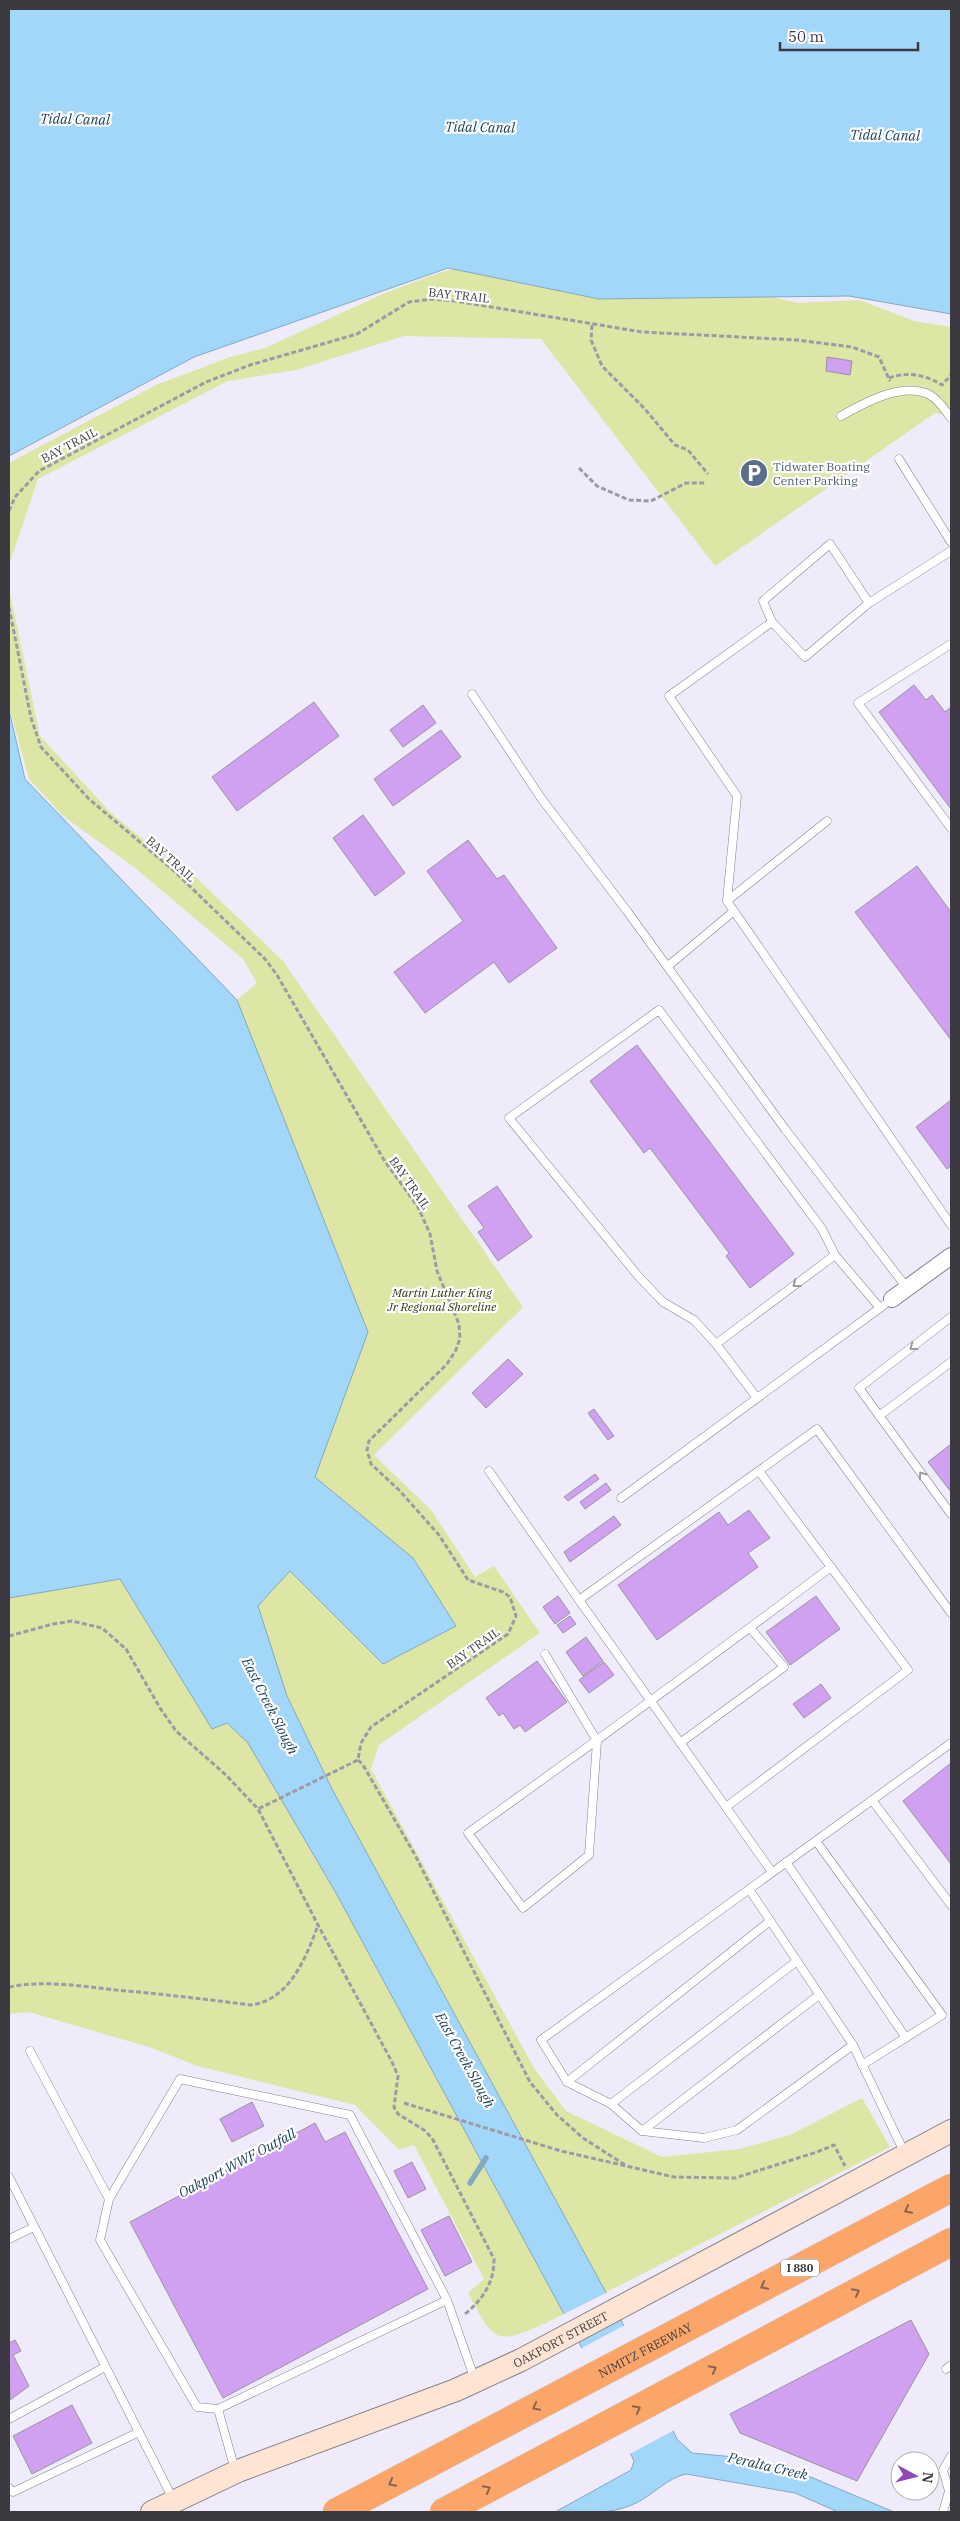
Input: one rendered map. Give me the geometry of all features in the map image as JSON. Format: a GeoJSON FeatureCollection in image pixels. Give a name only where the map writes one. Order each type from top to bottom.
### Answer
{"type":"FeatureCollection","features":[{"type":"Feature","properties":{"kind":"highway","name":"NIMITZ FREEWAY"},"geometry":{"type":"LineString","coordinates":[[337,2512],[951,2188]]}},
{"type":"Feature","properties":{"kind":"highway"},"geometry":{"type":"LineString","coordinates":[[444,2512],[951,2242]]}},
{"type":"Feature","properties":{"kind":"main road","name":"OAKPORT STREET"},"geometry":{"type":"LineString","coordinates":[[152,2512],[236,2472],[401,2412],[476,2382],[556,2342],[951,2131]]}},
{"type":"Feature","properties":{"kind":"street"},"geometry":{"type":"LineString","coordinates":[[886,1304],[951,1256]]}},
{"type":"Feature","properties":{"kind":"lane"},"geometry":{"type":"LineString","coordinates":[[841,416],[858,406],[902,391],[917,392],[930,396],[951,418]]}},
{"type":"Feature","properties":{"kind":"lane"},"geometry":{"type":"LineString","coordinates":[[899,459],[951,542]]}},
{"type":"Feature","properties":{"kind":"lane"},"geometry":{"type":"LineString","coordinates":[[869,603],[830,544],[763,601],[772,622],[805,657],[869,603],[951,551]]}},
{"type":"Feature","properties":{"kind":"lane"},"geometry":{"type":"LineString","coordinates":[[772,622],[669,696],[737,796],[727,901],[951,1225]]}},
{"type":"Feature","properties":{"kind":"lane"},"geometry":{"type":"LineString","coordinates":[[951,644],[858,702],[951,828]]}},
{"type":"Feature","properties":{"kind":"lane"},"geometry":{"type":"LineString","coordinates":[[472,694],[541,798],[668,966],[785,1129],[907,1288]]}},
{"type":"Feature","properties":{"kind":"lane"},"geometry":{"type":"LineString","coordinates":[[727,901],[827,821]]}},
{"type":"Feature","properties":{"kind":"lane"},"geometry":{"type":"LineString","coordinates":[[668,966],[734,911]]}},
{"type":"Feature","properties":{"kind":"lane"},"geometry":{"type":"LineString","coordinates":[[621,1498],[886,1304],[835,1255],[822,1229],[659,1010],[509,1118],[639,1277],[663,1302],[694,1320],[716,1344],[757,1398]]}},
{"type":"Feature","properties":{"kind":"lane"},"geometry":{"type":"LineString","coordinates":[[716,1344],[835,1255]]}},
{"type":"Feature","properties":{"kind":"lane"},"geometry":{"type":"LineString","coordinates":[[951,1317],[859,1388],[951,1514]]}},
{"type":"Feature","properties":{"kind":"lane"},"geometry":{"type":"LineString","coordinates":[[879,1416],[951,1362]]}},
{"type":"Feature","properties":{"kind":"lane"},"geometry":{"type":"LineString","coordinates":[[579,1600],[817,1429],[951,1613]]}},
{"type":"Feature","properties":{"kind":"lane"},"geometry":{"type":"LineString","coordinates":[[489,1471],[772,1872]]}},
{"type":"Feature","properties":{"kind":"lane"},"geometry":{"type":"LineString","coordinates":[[726,1807],[908,1670],[758,1471]]}},
{"type":"Feature","properties":{"kind":"lane"},"geometry":{"type":"LineString","coordinates":[[545,1654],[597,1740],[589,1855],[523,1908],[468,1833],[597,1740],[651,1702],[831,1567]]}},
{"type":"Feature","properties":{"kind":"lane"},"geometry":{"type":"LineString","coordinates":[[680,1743],[784,1668],[750,1628]]}},
{"type":"Feature","properties":{"kind":"lane"},"geometry":{"type":"LineString","coordinates":[[853,2045],[737,2130],[704,2138],[642,2131],[611,2104],[568,2082],[541,2040],[951,1742]]}},
{"type":"Feature","properties":{"kind":"lane"},"geometry":{"type":"LineString","coordinates":[[872,1800],[951,1905]]}},
{"type":"Feature","properties":{"kind":"lane"},"geometry":{"type":"LineString","coordinates":[[816,1841],[942,2015]]}},
{"type":"Feature","properties":{"kind":"lane"},"geometry":{"type":"LineString","coordinates":[[786,1862],[906,2038]]}},
{"type":"Feature","properties":{"kind":"lane"},"geometry":{"type":"LineString","coordinates":[[749,1889],[853,2045],[906,2156]]}},
{"type":"Feature","properties":{"kind":"lane"},"geometry":{"type":"LineString","coordinates":[[568,2082],[770,1921]]}},
{"type":"Feature","properties":{"kind":"lane"},"geometry":{"type":"LineString","coordinates":[[611,2104],[797,1960]]}},
{"type":"Feature","properties":{"kind":"lane"},"geometry":{"type":"LineString","coordinates":[[642,2131],[819,1995]]}},
{"type":"Feature","properties":{"kind":"lane"},"geometry":{"type":"LineString","coordinates":[[862,2065],[951,2011]]}},
{"type":"Feature","properties":{"kind":"lane"},"geometry":{"type":"LineString","coordinates":[[30,2051],[109,2199]]}},
{"type":"Feature","properties":{"kind":"lane"},"geometry":{"type":"LineString","coordinates":[[447,2300],[218,2409],[197,2407],[100,2240],[109,2199],[180,2079],[350,2115],[447,2300],[476,2382]]}},
{"type":"Feature","properties":{"kind":"lane"},"geometry":{"type":"LineString","coordinates":[[9,2177],[174,2501]]}},
{"type":"Feature","properties":{"kind":"lane"},"geometry":{"type":"LineString","coordinates":[[9,2239],[34,2227]]}},
{"type":"Feature","properties":{"kind":"lane"},"geometry":{"type":"LineString","coordinates":[[9,2419],[105,2367]]}},
{"type":"Feature","properties":{"kind":"lane"},"geometry":{"type":"LineString","coordinates":[[218,2409],[236,2472]]}},
{"type":"Feature","properties":{"kind":"lane"},"geometry":{"type":"LineString","coordinates":[[9,2488],[13,2492],[139,2432]]}},
{"type":"Feature","properties":{"kind":"lane"},"geometry":{"type":"LineString","coordinates":[[943,2512],[949,2491],[943,2470],[951,2456]]}},
{"type":"Feature","properties":{"kind":"path","name":"BAY TRAIL"},"geometry":{"type":"LineString","coordinates":[[9,511],[15,497],[39,471],[197,387],[250,365],[357,334],[408,302],[432,299],[455,301],[642,332],[797,340],[846,346],[879,356],[889,378]]}},
{"type":"Feature","properties":{"kind":"path"},"geometry":{"type":"LineString","coordinates":[[592,325],[591,340],[602,366],[644,408],[674,445],[688,450],[708,474]]}},
{"type":"Feature","properties":{"kind":"path"},"geometry":{"type":"LineString","coordinates":[[942,385],[951,375]]}},
{"type":"Feature","properties":{"kind":"path"},"geometry":{"type":"LineString","coordinates":[[579,468],[597,486],[629,500],[651,501],[686,483],[706,483]]}},
{"type":"Feature","properties":{"kind":"path","name":"BAY TRAIL"},"geometry":{"type":"LineString","coordinates":[[9,607],[31,718],[41,747],[89,799],[173,870],[246,940],[277,975],[384,1160],[425,1219],[438,1271],[459,1324],[460,1338],[452,1357],[369,1441],[368,1458],[439,1535],[468,1580],[503,1592],[510,1597],[516,1616],[508,1634],[371,1727],[361,1743],[358,1760]]}},
{"type":"Feature","properties":{"kind":"path"},"geometry":{"type":"LineString","coordinates":[[9,1636],[72,1621],[102,1628],[126,1649],[160,1708],[176,1731],[226,1775],[258,1809],[392,2062],[398,2076],[394,2107],[398,2114],[424,2130],[432,2138],[494,2259],[492,2280],[487,2292],[475,2306],[455,2323]]}},
{"type":"Feature","properties":{"kind":"path"},"geometry":{"type":"LineString","coordinates":[[258,1809],[358,1760],[364,1765],[415,1855],[530,2082],[557,2115],[583,2138],[625,2165]]}},
{"type":"Feature","properties":{"kind":"path"},"geometry":{"type":"LineString","coordinates":[[9,1987],[30,1983],[60,1984],[174,1995],[250,2005],[262,2004],[273,1998],[296,1973],[311,1945],[318,1925]]}},
{"type":"Feature","properties":{"kind":"path"},"geometry":{"type":"LineString","coordinates":[[404,2103],[561,2151],[674,2177],[734,2178],[817,2152],[834,2144],[853,2182]]}},
{"type":"Feature","properties":{"kind":"green space"},"geometry":{"type":"Polygon","coordinates":[[[461,267],[713,282],[797,303],[860,300],[914,321],[951,327],[951,417],[935,413],[715,566],[541,339],[404,336],[296,370],[228,381],[38,479],[9,565],[9,463],[156,385],[230,357],[265,348],[385,293],[461,267]]]}},
{"type":"Feature","properties":{"kind":"green space","name":"Martin Luther King Jr Regional Shoreline"},"geometry":{"type":"Polygon","coordinates":[[[9,588],[40,736],[112,814],[176,866],[182,864],[283,961],[523,1307],[374,1455],[432,1511],[475,1577],[494,1566],[540,1633],[379,1745],[371,1769],[534,2068],[566,2111],[662,2157],[739,2149],[790,2135],[862,2098],[890,2147],[548,2322],[517,2335],[507,2337],[498,2335],[491,2330],[484,2322],[468,2293],[484,2279],[414,2145],[399,2150],[355,2105],[197,2066],[152,2048],[29,2012],[9,2014],[9,710],[25,779],[237,1000],[257,983],[243,959],[134,867],[63,816],[29,779],[9,706],[9,588]]]}},
{"type":"Feature","properties":{"kind":"water","name":"Tidal Canal"},"geometry":{"type":"Polygon","coordinates":[[[9,9],[951,9],[951,314],[849,296],[599,299],[448,268],[194,357],[9,456],[9,9]]]}},
{"type":"Feature","properties":{"kind":"water"},"geometry":{"type":"Polygon","coordinates":[[[9,710],[25,779],[237,1000],[368,1332],[315,1477],[413,1558],[456,1626],[383,1664],[290,1571],[258,1606],[287,1696],[332,1789],[621,2320],[677,2439],[692,2453],[745,2458],[794,2470],[894,2512],[838,2512],[795,2493],[686,2474],[666,2483],[642,2500],[616,2510],[606,2512],[555,2512],[631,2470],[634,2461],[577,2338],[336,1893],[248,1743],[227,1723],[212,1729],[120,1579],[9,1598],[9,710]]]}},
{"type":"Feature","properties":{"kind":"pier"},"geometry":{"type":"Polygon","coordinates":[[[608,2292],[621,2316],[575,2339],[562,2315],[608,2292]]]}},
{"type":"Feature","properties":{"kind":"pier"},"geometry":{"type":"Polygon","coordinates":[[[625,2325],[676,2429],[628,2455],[580,2349],[625,2325]]]}},
{"type":"Feature","properties":{"kind":"building"},"geometry":{"type":"Polygon","coordinates":[[[827,357],[852,361],[850,375],[826,371],[827,357]]]}},
{"type":"Feature","properties":{"kind":"building"},"geometry":{"type":"Polygon","coordinates":[[[914,685],[926,700],[932,695],[945,712],[951,707],[951,809],[879,712],[914,685]]]}},
{"type":"Feature","properties":{"kind":"building"},"geometry":{"type":"Polygon","coordinates":[[[314,702],[339,736],[237,811],[212,777],[314,702]]]}},
{"type":"Feature","properties":{"kind":"building"},"geometry":{"type":"Polygon","coordinates":[[[423,705],[436,723],[403,747],[390,730],[423,705]]]}},
{"type":"Feature","properties":{"kind":"building"},"geometry":{"type":"Polygon","coordinates":[[[441,730],[461,757],[393,806],[374,779],[441,730]]]}},
{"type":"Feature","properties":{"kind":"building"},"geometry":{"type":"Polygon","coordinates":[[[363,815],[405,873],[375,896],[333,838],[363,815]]]}},
{"type":"Feature","properties":{"kind":"building"},"geometry":{"type":"Polygon","coordinates":[[[468,840],[497,879],[504,875],[557,948],[509,983],[494,962],[425,1013],[394,972],[463,921],[427,871],[468,840]]]}},
{"type":"Feature","properties":{"kind":"building"},"geometry":{"type":"Polygon","coordinates":[[[917,866],[951,912],[951,1040],[855,912],[917,866]]]}},
{"type":"Feature","properties":{"kind":"building"},"geometry":{"type":"Polygon","coordinates":[[[637,1045],[794,1254],[750,1288],[726,1256],[729,1253],[650,1148],[644,1153],[590,1081],[637,1045]]]}},
{"type":"Feature","properties":{"kind":"building"},"geometry":{"type":"Polygon","coordinates":[[[951,1100],[951,1166],[947,1169],[916,1127],[951,1100]]]}},
{"type":"Feature","properties":{"kind":"building"},"geometry":{"type":"Polygon","coordinates":[[[497,1186],[532,1237],[498,1261],[478,1232],[484,1228],[468,1206],[497,1186]]]}},
{"type":"Feature","properties":{"kind":"building"},"geometry":{"type":"Polygon","coordinates":[[[508,1359],[523,1374],[486,1408],[472,1393],[508,1359]]]}},
{"type":"Feature","properties":{"kind":"building"},"geometry":{"type":"Polygon","coordinates":[[[594,1409],[614,1436],[608,1440],[588,1413],[594,1409]]]}},
{"type":"Feature","properties":{"kind":"building"},"geometry":{"type":"Polygon","coordinates":[[[951,1444],[951,1492],[928,1462],[951,1444]]]}},
{"type":"Feature","properties":{"kind":"building"},"geometry":{"type":"Polygon","coordinates":[[[595,1474],[599,1479],[568,1501],[564,1497],[595,1474]]]}},
{"type":"Feature","properties":{"kind":"building"},"geometry":{"type":"Polygon","coordinates":[[[606,1483],[611,1490],[585,1509],[580,1502],[606,1483]]]}},
{"type":"Feature","properties":{"kind":"building"},"geometry":{"type":"Polygon","coordinates":[[[749,1510],[770,1538],[748,1553],[758,1567],[657,1640],[618,1585],[719,1512],[728,1525],[749,1510]]]}},
{"type":"Feature","properties":{"kind":"building"},"geometry":{"type":"Polygon","coordinates":[[[614,1516],[621,1525],[570,1562],[564,1552],[614,1516]]]}},
{"type":"Feature","properties":{"kind":"building"},"geometry":{"type":"Polygon","coordinates":[[[558,1596],[570,1613],[555,1624],[543,1607],[558,1596]]]}},
{"type":"Feature","properties":{"kind":"building"},"geometry":{"type":"Polygon","coordinates":[[[816,1596],[840,1629],[790,1665],[766,1632],[816,1596]]]}},
{"type":"Feature","properties":{"kind":"building"},"geometry":{"type":"Polygon","coordinates":[[[570,1616],[576,1624],[563,1633],[557,1625],[570,1616]]]}},
{"type":"Feature","properties":{"kind":"building"},"geometry":{"type":"Polygon","coordinates":[[[586,1637],[603,1661],[583,1676],[566,1652],[586,1637]]]}},
{"type":"Feature","properties":{"kind":"building"},"geometry":{"type":"Polygon","coordinates":[[[537,1661],[567,1702],[525,1732],[520,1725],[514,1729],[503,1713],[499,1716],[486,1698],[537,1661]]]}},
{"type":"Feature","properties":{"kind":"building"},"geometry":{"type":"Polygon","coordinates":[[[604,1662],[614,1675],[589,1693],[579,1680],[604,1662]]]}},
{"type":"Feature","properties":{"kind":"building"},"geometry":{"type":"Polygon","coordinates":[[[821,1684],[831,1698],[804,1718],[793,1704],[821,1684]]]}},
{"type":"Feature","properties":{"kind":"building"},"geometry":{"type":"Polygon","coordinates":[[[951,1763],[951,1864],[903,1801],[951,1763]]]}},
{"type":"Feature","properties":{"kind":"building"},"geometry":{"type":"Polygon","coordinates":[[[252,2102],[264,2126],[232,2142],[220,2119],[252,2102]]]}},
{"type":"Feature","properties":{"kind":"building"},"geometry":{"type":"Polygon","coordinates":[[[315,2123],[325,2142],[345,2132],[428,2289],[223,2398],[130,2222],[315,2123]]]}},
{"type":"Feature","properties":{"kind":"building"},"geometry":{"type":"Polygon","coordinates":[[[412,2162],[426,2189],[408,2198],[394,2171],[412,2162]]]}},
{"type":"Feature","properties":{"kind":"building"},"geometry":{"type":"Polygon","coordinates":[[[449,2216],[472,2262],[445,2276],[421,2230],[449,2216]]]}},
{"type":"Feature","properties":{"kind":"building"},"geometry":{"type":"Polygon","coordinates":[[[911,2320],[929,2354],[857,2481],[740,2433],[730,2414],[911,2320]]]}},
{"type":"Feature","properties":{"kind":"building"},"geometry":{"type":"Polygon","coordinates":[[[15,2340],[21,2351],[13,2355],[29,2386],[10,2400],[9,2343],[15,2340]]]}},
{"type":"Feature","properties":{"kind":"building"},"geometry":{"type":"Polygon","coordinates":[[[72,2405],[92,2443],[32,2474],[13,2436],[72,2405]]]}},
{"type":"Feature","properties":{"kind":"waterway","name":"Oakport WWF Outfall"},"geometry":{"type":"LineString","coordinates":[[470,2183],[486,2158]]}},
{"type":"Feature","properties":{"kind":"place","name":"Tidwater Boating Center Parking"},"geometry":{"type":"Point","coordinates":[754,473]}},
{"type":"Feature","properties":{"kind":"water label","name":"East Creek Slough"},"geometry":{"type":"Point","coordinates":[270,1706]}},
{"type":"Feature","properties":{"kind":"water label","name":"East Creek Slough"},"geometry":{"type":"Point","coordinates":[465,2060]}},
{"type":"Feature","properties":{"kind":"water label","name":"Peralta Creek"},"geometry":{"type":"Point","coordinates":[768,2466]}}]}
